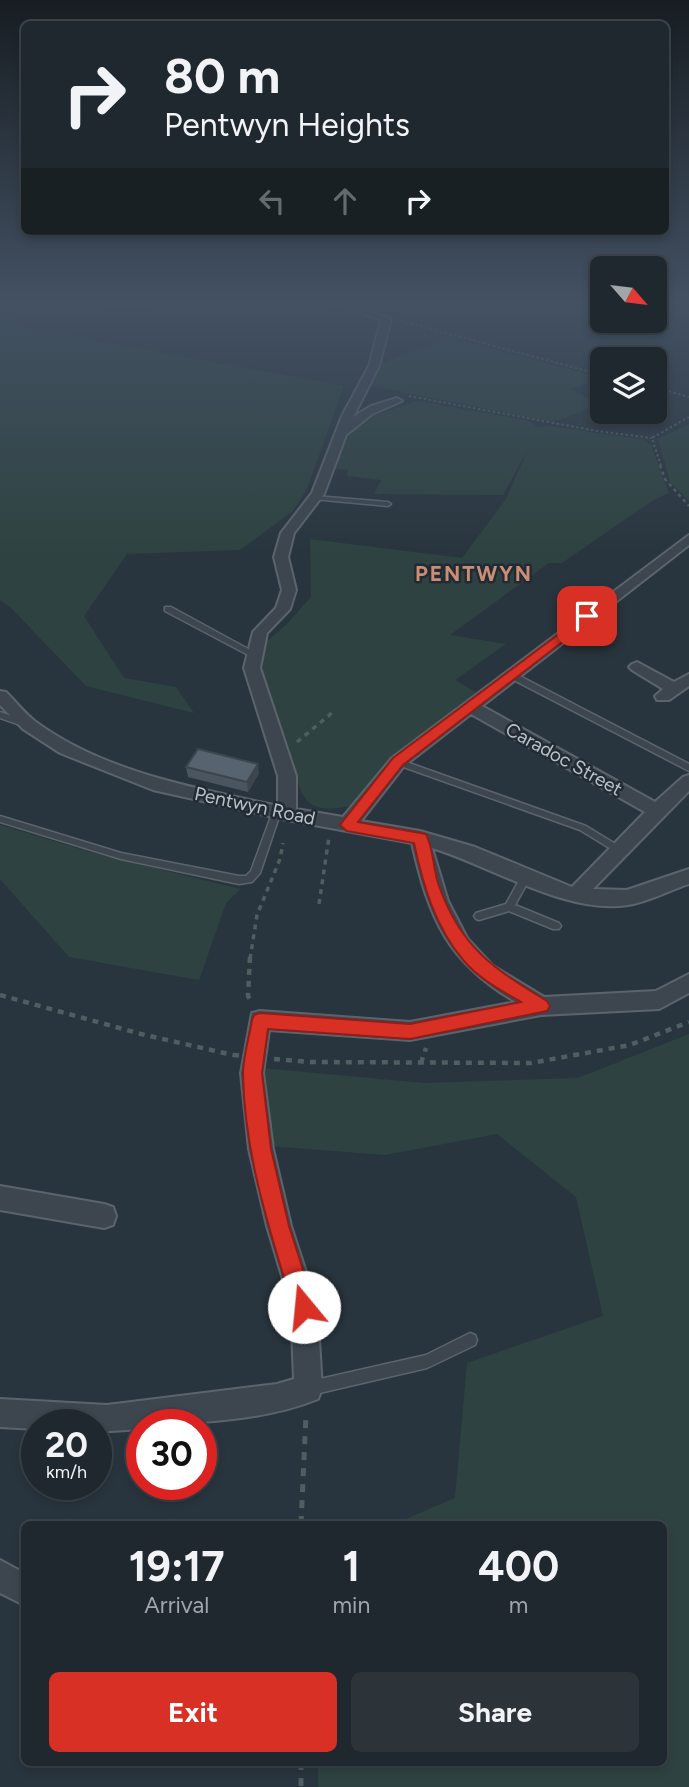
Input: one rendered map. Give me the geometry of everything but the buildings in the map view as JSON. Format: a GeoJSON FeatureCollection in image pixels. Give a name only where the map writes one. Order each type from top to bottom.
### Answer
{"type":"FeatureCollection","features":[{"type":"Feature","properties":{"kind":"street"},"geometry":{"type":"LineString","coordinates":[[282,813],[287,776],[252,668],[260,632],[283,609],[289,590],[281,557],[288,533],[315,498],[364,383]]}},
{"type":"Feature","properties":{"kind":"street"},"geometry":{"type":"LineString","coordinates":[[330,461],[336,458],[347,429],[378,406],[400,398]]}},
{"type":"Feature","properties":{"kind":"street"},"geometry":{"type":"LineString","coordinates":[[339,824],[398,762],[689,539]]}},
{"type":"Feature","properties":{"kind":"street"},"geometry":{"type":"LineString","coordinates":[[637,667],[668,693],[689,678]]}},
{"type":"Feature","properties":{"kind":"street","name":"Pentwyn Road"},"geometry":{"type":"LineString","coordinates":[[0,696],[29,725],[66,749],[159,786],[282,813],[421,838],[468,852],[575,896],[627,898],[687,882]]}},
{"type":"Feature","properties":{"kind":"street","name":"Caradoc Street"},"geometry":{"type":"LineString","coordinates":[[471,707],[657,811]]}},
{"type":"Feature","properties":{"kind":"street"},"geometry":{"type":"LineString","coordinates":[[575,896],[689,781]]}},
{"type":"Feature","properties":{"kind":"street"},"geometry":{"type":"LineString","coordinates":[[421,838],[431,886],[448,925],[471,958],[541,1006]]}},
{"type":"Feature","properties":{"kind":"street"},"geometry":{"type":"LineString","coordinates":[[0,1413],[107,1419],[277,1398],[308,1389],[304,1307],[279,1226],[261,1149],[252,1073],[260,1020],[410,1031],[541,1006],[659,1000],[689,983]]}},
{"type":"Feature","properties":{"kind":"street"},"geometry":{"type":"LineString","coordinates":[[0,1198],[104,1216]]}},
{"type":"Feature","properties":{"kind":"street"},"geometry":{"type":"LineString","coordinates":[[0,1575],[21,1588]]}},
{"type":"Feature","properties":{"kind":"lane"},"geometry":{"type":"LineString","coordinates":[[315,498],[388,504]]}},
{"type":"Feature","properties":{"kind":"lane"},"geometry":{"type":"LineString","coordinates":[[167,609],[255,655]]}},
{"type":"Feature","properties":{"kind":"lane"},"geometry":{"type":"LineString","coordinates":[[511,675],[689,768]]}},
{"type":"Feature","properties":{"kind":"lane"},"geometry":{"type":"LineString","coordinates":[[0,715],[29,725]]}},
{"type":"Feature","properties":{"kind":"lane"},"geometry":{"type":"LineString","coordinates":[[398,762],[583,828],[619,850]]}},
{"type":"Feature","properties":{"kind":"lane"},"geometry":{"type":"LineString","coordinates":[[0,819],[121,856],[193,873],[239,880],[249,879],[255,873],[282,813]]}},
{"type":"Feature","properties":{"kind":"lane"},"geometry":{"type":"LineString","coordinates":[[509,907],[526,876]]}},
{"type":"Feature","properties":{"kind":"lane"},"geometry":{"type":"LineString","coordinates":[[479,916],[509,907],[556,926]]}},
{"type":"Feature","properties":{"kind":"lane"},"geometry":{"type":"LineString","coordinates":[[308,1389],[427,1361],[470,1339]]}},
{"type":"Feature","properties":{"kind":"path"},"geometry":{"type":"LineString","coordinates":[[667,391],[689,397]]}},
{"type":"Feature","properties":{"kind":"path"},"geometry":{"type":"LineString","coordinates":[[400,398],[652,439],[689,417]]}},
{"type":"Feature","properties":{"kind":"path"},"geometry":{"type":"LineString","coordinates":[[652,439],[665,479],[689,506]]}},
{"type":"Feature","properties":{"kind":"path"},"geometry":{"type":"LineString","coordinates":[[278,749],[295,743],[333,712]]}},
{"type":"Feature","properties":{"kind":"path"},"geometry":{"type":"LineString","coordinates":[[260,1020],[248,996],[251,940],[260,902],[282,860],[282,813]]}},
{"type":"Feature","properties":{"kind":"path"},"geometry":{"type":"LineString","coordinates":[[319,904],[339,824]]}},
{"type":"Feature","properties":{"kind":"path"},"geometry":{"type":"LineString","coordinates":[[0,995],[141,1034],[233,1055],[310,1062],[531,1063],[630,1045],[689,1022]]}},
{"type":"Feature","properties":{"kind":"path"},"geometry":{"type":"LineString","coordinates":[[301,1521],[308,1389]]}},
{"type":"Feature","properties":{"kind":"path"},"geometry":{"type":"LineString","coordinates":[[301,1766],[301,1787]]}},
{"type":"Feature","properties":{"kind":"green space"},"geometry":{"type":"Polygon","coordinates":[[[0,383],[330,383],[344,386],[307,489],[293,511],[240,550],[127,554],[84,616],[124,678],[176,687],[194,713],[86,686],[11,608],[0,600],[0,383]]]}},
{"type":"Feature","properties":{"kind":"green space"},"geometry":{"type":"Polygon","coordinates":[[[372,383],[587,383],[571,389],[590,400],[590,407],[561,420],[548,421],[372,386],[372,383]]]}},
{"type":"Feature","properties":{"kind":"green space"},"geometry":{"type":"Polygon","coordinates":[[[417,401],[527,420],[538,427],[549,426],[642,439],[651,445],[669,493],[652,501],[562,563],[549,563],[450,635],[506,644],[455,680],[476,692],[390,759],[355,805],[317,807],[304,797],[256,678],[259,648],[287,624],[311,597],[310,539],[462,558],[506,499],[529,447],[503,495],[374,494],[381,480],[347,476],[348,470],[332,468],[353,428],[369,417],[417,401]]]}},
{"type":"Feature","properties":{"kind":"green space"},"geometry":{"type":"Polygon","coordinates":[[[689,424],[689,501],[670,482],[658,439],[689,424]]]}},
{"type":"Feature","properties":{"kind":"green space"},"geometry":{"type":"Polygon","coordinates":[[[0,825],[94,853],[240,889],[226,903],[199,980],[69,957],[0,879],[0,825]]]}},
{"type":"Feature","properties":{"kind":"green space"},"geometry":{"type":"Polygon","coordinates":[[[689,1034],[689,1787],[318,1787],[318,1766],[667,1766],[667,1521],[401,1521],[455,1498],[467,1363],[603,1316],[576,1197],[497,1134],[385,1155],[270,1146],[261,1068],[424,1083],[578,1078],[689,1034]]]}},
{"type":"Feature","properties":{"kind":"district","name":"PENTWYN"},"geometry":{"type":"Point","coordinates":[474,573]}},
{"type":"Feature","properties":{"kind":"route"},"geometry":{"type":"LineString","coordinates":[[304,1307],[279,1226],[261,1149],[252,1073],[260,1020],[410,1031],[541,1006],[471,958],[448,925],[431,886],[421,838],[347,825],[398,762],[587,616]]}}]}
